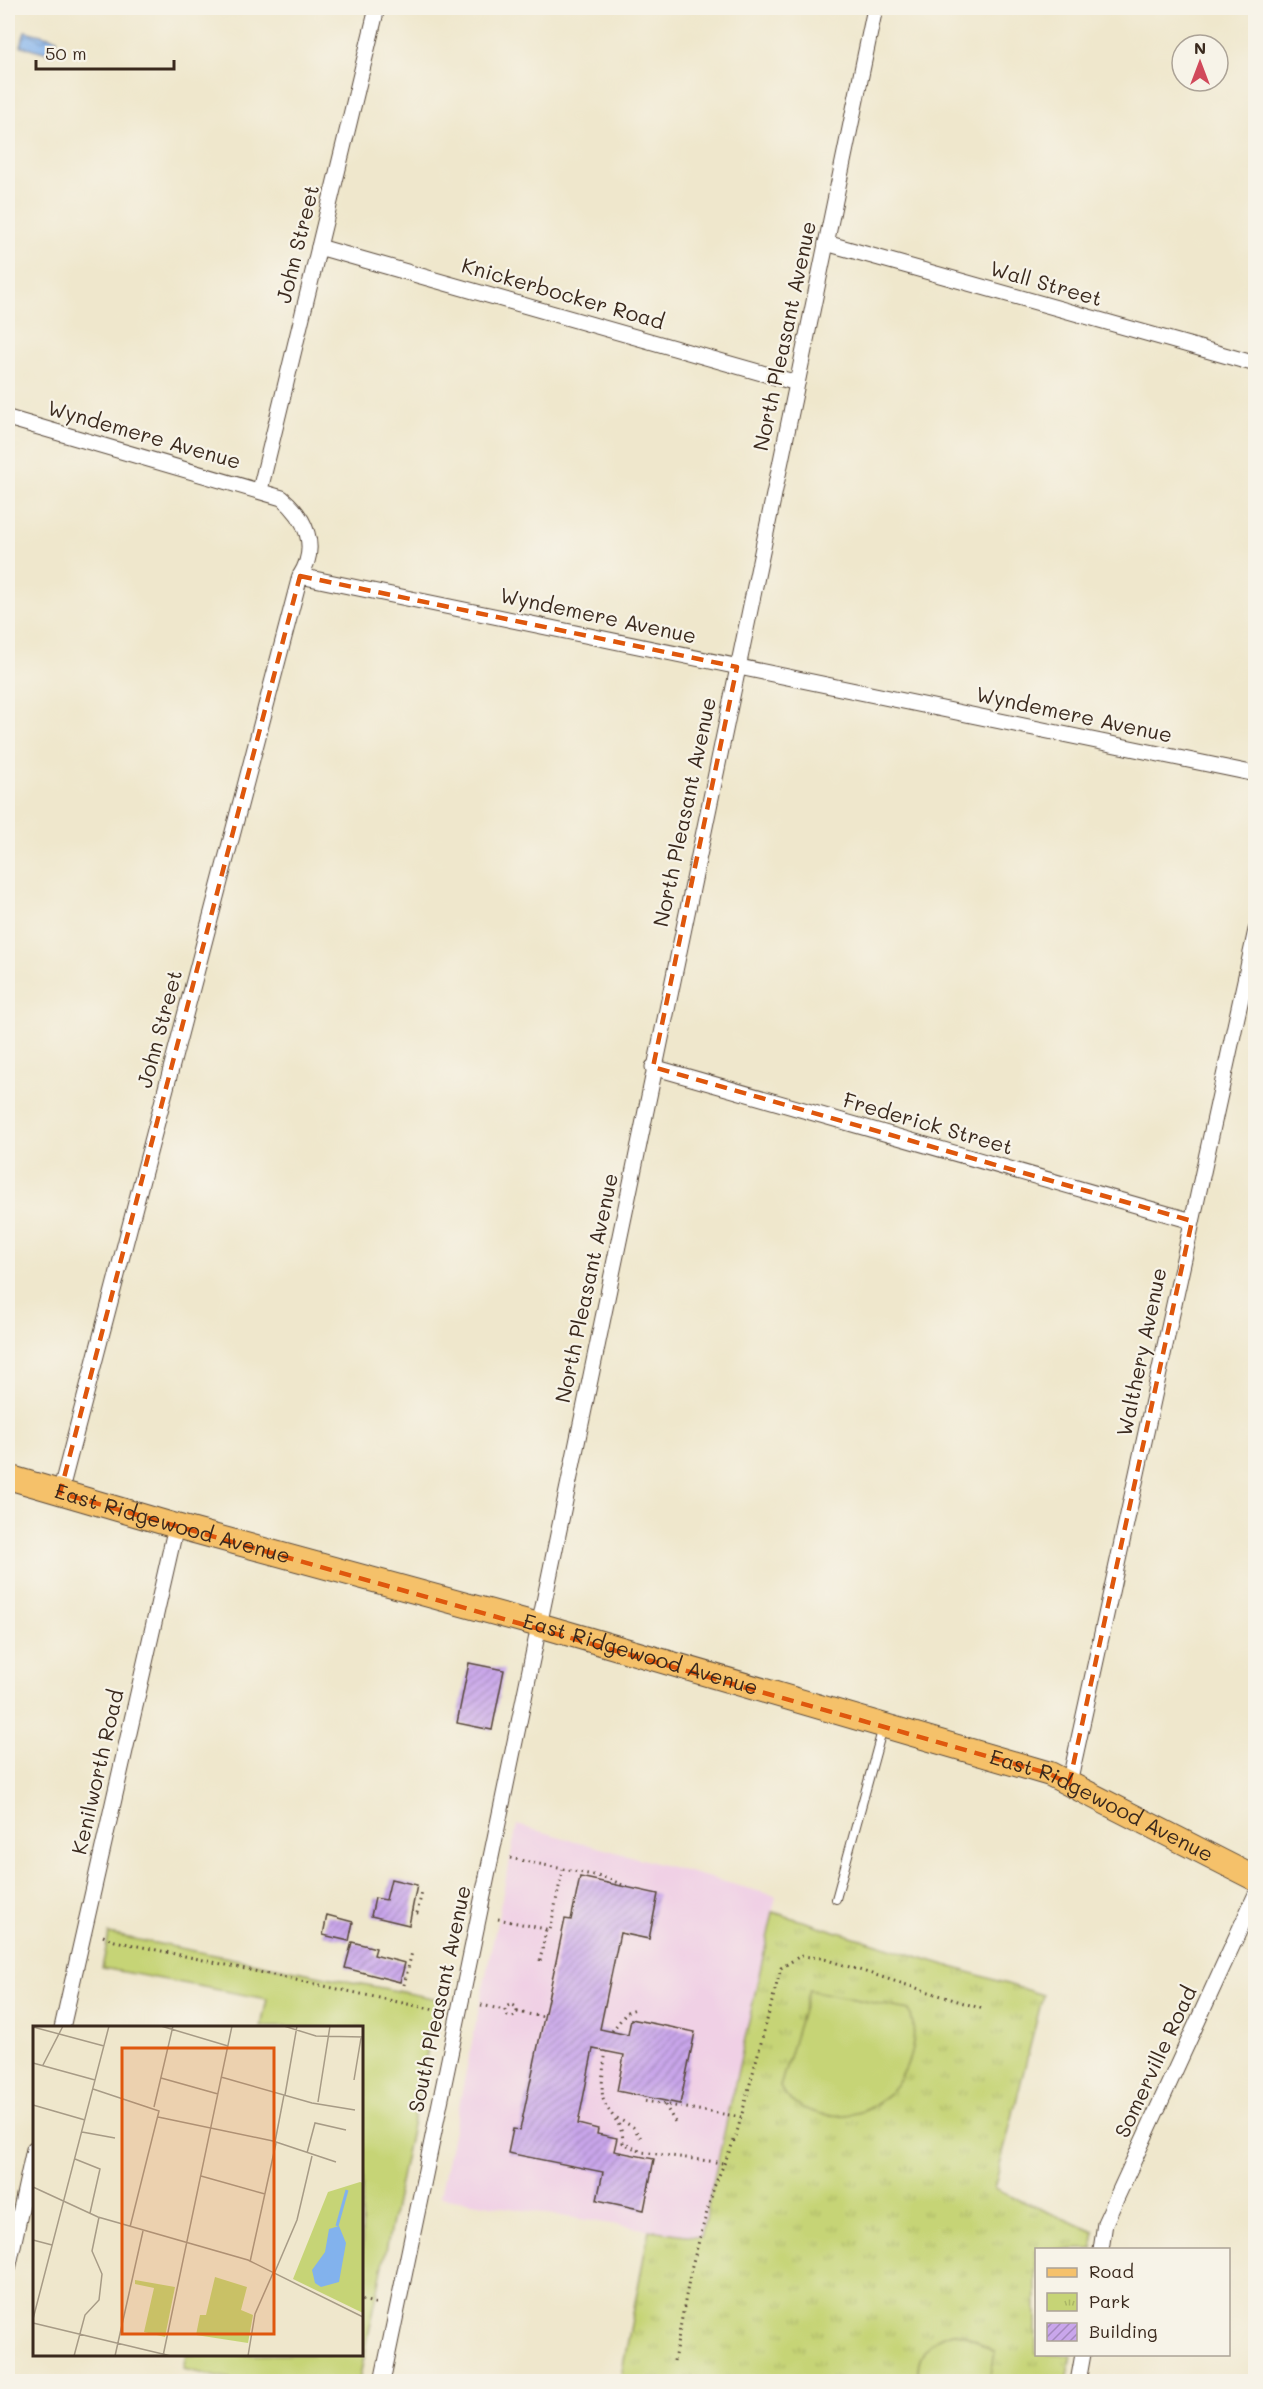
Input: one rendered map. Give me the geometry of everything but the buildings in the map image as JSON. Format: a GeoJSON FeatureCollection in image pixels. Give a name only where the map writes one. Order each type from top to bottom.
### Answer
{"type":"FeatureCollection","features":[{"type":"Feature","properties":{"kind":"main road","name":"East Ridgewood Avenue"},"geometry":{"type":"LineString","coordinates":[[8,1477],[176,1526],[539,1625],[1050,1774],[1256,1878]]}},
{"type":"Feature","properties":{"kind":"street","name":"John Street"},"geometry":{"type":"LineString","coordinates":[[260,490],[377,8]]}},
{"type":"Feature","properties":{"kind":"street","name":"North Pleasant Avenue"},"geometry":{"type":"LineString","coordinates":[[539,1625],[653,1066],[875,8]]}},
{"type":"Feature","properties":{"kind":"street","name":"Wall Street"},"geometry":{"type":"LineString","coordinates":[[826,243],[1256,364]]}},
{"type":"Feature","properties":{"kind":"street","name":"Knickerbocker Road"},"geometry":{"type":"LineString","coordinates":[[319,246],[797,383]]}},
{"type":"Feature","properties":{"kind":"street","name":"Wyndemere Avenue"},"geometry":{"type":"LineString","coordinates":[[8,418],[282,498],[296,509],[305,523],[309,555],[300,576],[1256,774]]}},
{"type":"Feature","properties":{"kind":"street","name":"John Street"},"geometry":{"type":"LineString","coordinates":[[60,1493],[300,576]]}},
{"type":"Feature","properties":{"kind":"street","name":"Walthery Avenue"},"geometry":{"type":"LineString","coordinates":[[1069,1784],[1256,930]]}},
{"type":"Feature","properties":{"kind":"street","name":"Frederick Street"},"geometry":{"type":"LineString","coordinates":[[653,1066],[1192,1221]]}},
{"type":"Feature","properties":{"kind":"street","name":"Kenilworth Road"},"geometry":{"type":"LineString","coordinates":[[62,2026],[176,1526]]}},
{"type":"Feature","properties":{"kind":"street","name":"South Pleasant Avenue"},"geometry":{"type":"LineString","coordinates":[[382,2382],[539,1625]]}},
{"type":"Feature","properties":{"kind":"street","name":"Somerville Road"},"geometry":{"type":"LineString","coordinates":[[1101,2248],[1105,2223],[1256,1894]]}},
{"type":"Feature","properties":{"kind":"street"},"geometry":{"type":"LineString","coordinates":[[8,2269],[33,2155]]}},
{"type":"Feature","properties":{"kind":"street"},"geometry":{"type":"LineString","coordinates":[[1078,2382],[1083,2356]]}},
{"type":"Feature","properties":{"kind":"lane"},"geometry":{"type":"LineString","coordinates":[[836,1899],[884,1726]]}},
{"type":"Feature","properties":{"kind":"path"},"geometry":{"type":"LineString","coordinates":[[510,1858],[607,1878],[627,1887]]}},
{"type":"Feature","properties":{"kind":"path"},"geometry":{"type":"LineString","coordinates":[[498,1919],[550,1930],[563,1868]]}},
{"type":"Feature","properties":{"kind":"path"},"geometry":{"type":"LineString","coordinates":[[411,1912],[417,1913],[422,1892]]}},
{"type":"Feature","properties":{"kind":"path"},"geometry":{"type":"LineString","coordinates":[[540,1961],[546,1929]]}},
{"type":"Feature","properties":{"kind":"path"},"geometry":{"type":"LineString","coordinates":[[102,1936],[162,1952],[440,2011]]}},
{"type":"Feature","properties":{"kind":"path"},"geometry":{"type":"LineString","coordinates":[[404,1985],[406,1966],[412,1952]]}},
{"type":"Feature","properties":{"kind":"path"},"geometry":{"type":"LineString","coordinates":[[674,2361],[691,2270],[723,2163],[736,2136],[781,1968],[794,1958],[820,1958],[983,2009]]}},
{"type":"Feature","properties":{"kind":"path"},"geometry":{"type":"LineString","coordinates":[[481,2005],[505,2010],[512,2005],[518,2012],[544,2017]]}},
{"type":"Feature","properties":{"kind":"path"},"geometry":{"type":"LineString","coordinates":[[612,2031],[627,2012],[636,2008]]}},
{"type":"Feature","properties":{"kind":"path"},"geometry":{"type":"LineString","coordinates":[[505,2010],[508,2017],[514,2017],[518,2012]]}},
{"type":"Feature","properties":{"kind":"path"},"geometry":{"type":"LineString","coordinates":[[606,2051],[601,2068],[604,2083],[603,2098],[622,2127],[623,2143],[627,2147],[671,2158],[723,2163]]}},
{"type":"Feature","properties":{"kind":"path"},"geometry":{"type":"LineString","coordinates":[[644,2096],[644,2101],[741,2117]]}},
{"type":"Feature","properties":{"kind":"path"},"geometry":{"type":"LineString","coordinates":[[665,2105],[675,2122]]}},
{"type":"Feature","properties":{"kind":"path"},"geometry":{"type":"LineString","coordinates":[[615,2117],[633,2127],[643,2141]]}},
{"type":"Feature","properties":{"kind":"path"},"geometry":{"type":"LineString","coordinates":[[363,2300],[379,2304]]}},
{"type":"Feature","properties":{"kind":"highlighted area"},"geometry":{"type":"Polygon","coordinates":[[[300,576],[737,667],[653,1067],[1192,1221],[1069,1784],[1050,1774],[60,1493],[300,576]]]}},
{"type":"Feature","properties":{"kind":"shaded area"},"geometry":{"type":"Polygon","coordinates":[[[517,1825],[776,1896],[701,2238],[440,2197],[517,1825]]]}},
{"type":"Feature","properties":{"kind":"green space"},"geometry":{"type":"Polygon","coordinates":[[[773,1912],[1043,1995],[994,2189],[1095,2232],[1092,2248],[1035,2248],[1035,2356],[1072,2356],[1067,2381],[620,2382],[649,2230],[701,2237],[773,1912]]]}},
{"type":"Feature","properties":{"kind":"green space"},"geometry":{"type":"Polygon","coordinates":[[[109,1934],[438,1999],[359,2381],[235,2381],[183,2369],[186,2356],[363,2356],[363,2026],[261,2026],[267,1999],[102,1968],[109,1934]]]}},
{"type":"Feature","properties":{"kind":"green space"},"geometry":{"type":"Polygon","coordinates":[[[809,1990],[909,2010],[913,2023],[913,2037],[907,2065],[892,2090],[870,2108],[846,2115],[820,2114],[796,2104],[780,2087],[809,1990]]]}},
{"type":"Feature","properties":{"kind":"green space"},"geometry":{"type":"Polygon","coordinates":[[[953,2333],[963,2334],[995,2352],[990,2381],[919,2381],[919,2364],[925,2350],[937,2339],[953,2333]]]}},
{"type":"Feature","properties":{"kind":"water"},"geometry":{"type":"Polygon","coordinates":[[[25,31],[57,39],[53,54],[21,46],[25,31]]]}}]}
